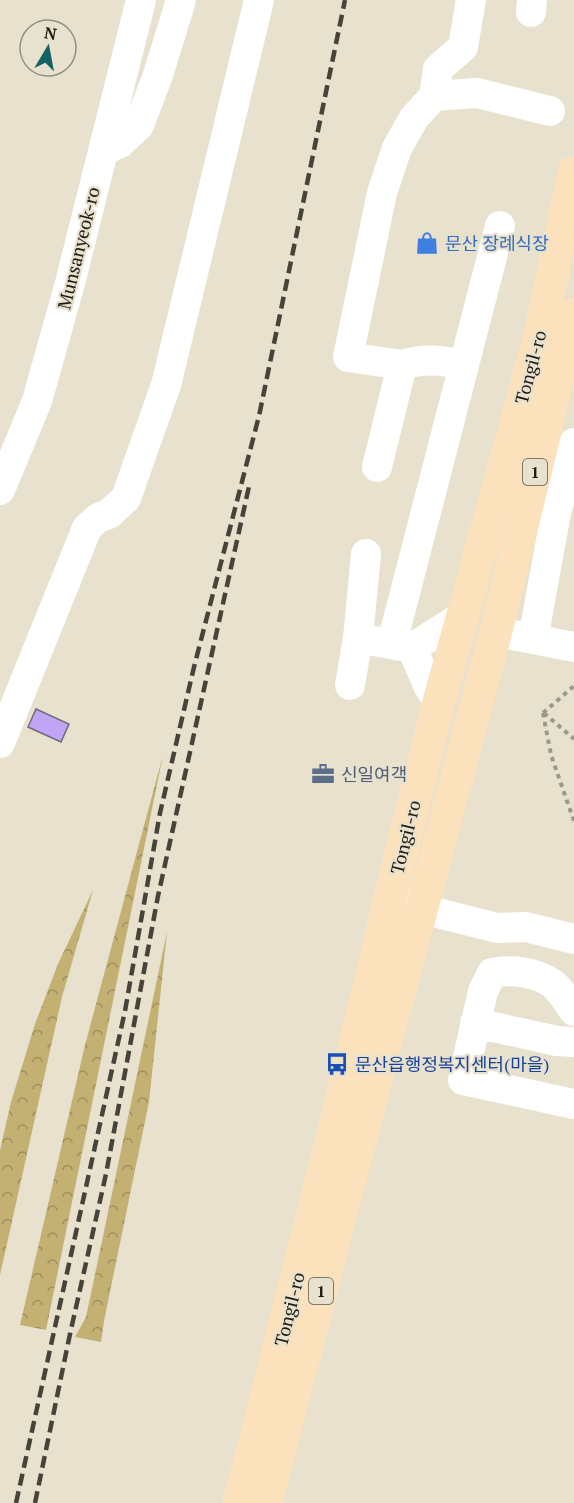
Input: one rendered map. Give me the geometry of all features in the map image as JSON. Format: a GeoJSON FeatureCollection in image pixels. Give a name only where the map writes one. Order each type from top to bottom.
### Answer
{"type":"FeatureCollection","features":[{"type":"Feature","properties":{"kind":"main road","name":"Tongil-ro"},"geometry":{"type":"LineString","coordinates":[[239,1503],[334,1131],[439,702],[539,339],[574,172]]}},
{"type":"Feature","properties":{"kind":"main road","name":"Tongil-ro"},"geometry":{"type":"LineString","coordinates":[[266,1503],[496,631],[574,314]]}},
{"type":"Feature","properties":{"kind":"street","name":"Munsanyeok-ro"},"geometry":{"type":"LineString","coordinates":[[0,490],[37,401],[70,284],[141,0]]}},
{"type":"Feature","properties":{"kind":"street"},"geometry":{"type":"LineString","coordinates":[[103,151],[120,143],[139,125],[158,75],[181,0]]}},
{"type":"Feature","properties":{"kind":"street"},"geometry":{"type":"LineString","coordinates":[[0,743],[87,528],[126,498],[166,385],[259,0]]}},
{"type":"Feature","properties":{"kind":"street"},"geometry":{"type":"LineString","coordinates":[[464,366],[445,361],[419,360],[402,365],[348,357],[382,193],[397,148],[414,118],[434,96],[438,69],[463,47],[471,0]]}},
{"type":"Feature","properties":{"kind":"street"},"geometry":{"type":"LineString","coordinates":[[434,96],[477,93],[550,111]]}},
{"type":"Feature","properties":{"kind":"street"},"geometry":{"type":"LineString","coordinates":[[439,702],[402,646],[464,366],[500,226]]}},
{"type":"Feature","properties":{"kind":"street"},"geometry":{"type":"LineString","coordinates":[[377,467],[402,365]]}},
{"type":"Feature","properties":{"kind":"street"},"geometry":{"type":"LineString","coordinates":[[533,639],[556,513],[574,443]]}},
{"type":"Feature","properties":{"kind":"street"},"geometry":{"type":"LineString","coordinates":[[350,686],[358,638],[366,554]]}},
{"type":"Feature","properties":{"kind":"street"},"geometry":{"type":"LineString","coordinates":[[358,638],[402,646],[461,617]]}},
{"type":"Feature","properties":{"kind":"street"},"geometry":{"type":"LineString","coordinates":[[496,631],[574,647]]}},
{"type":"Feature","properties":{"kind":"street"},"geometry":{"type":"LineString","coordinates":[[390,897],[422,909],[497,928],[526,927],[574,939]]}},
{"type":"Feature","properties":{"kind":"street"},"geometry":{"type":"LineString","coordinates":[[497,928],[505,942],[574,959]]}},
{"type":"Feature","properties":{"kind":"street"},"geometry":{"type":"LineString","coordinates":[[574,1011],[554,984],[533,975],[506,970],[492,973],[483,991],[463,1080],[574,1104]]}},
{"type":"Feature","properties":{"kind":"street"},"geometry":{"type":"LineString","coordinates":[[475,1023],[557,1041],[574,1042]]}},
{"type":"Feature","properties":{"kind":"path"},"geometry":{"type":"LineString","coordinates":[[543,713],[574,686]]}},
{"type":"Feature","properties":{"kind":"path"},"geometry":{"type":"LineString","coordinates":[[543,713],[574,739]]}},
{"type":"Feature","properties":{"kind":"path"},"geometry":{"type":"LineString","coordinates":[[543,713],[551,755],[574,821]]}},
{"type":"Feature","properties":{"kind":"green space"},"geometry":{"type":"Polygon","coordinates":[[[163,755],[46,1330],[20,1325],[85,1045],[163,755]]]}},
{"type":"Feature","properties":{"kind":"green space"},"geometry":{"type":"Polygon","coordinates":[[[93,890],[62,997],[0,1275],[0,1150],[11,1102],[35,1024],[58,964],[93,890]]]}},
{"type":"Feature","properties":{"kind":"green space"},"geometry":{"type":"Polygon","coordinates":[[[167,932],[149,1102],[101,1342],[75,1337],[86,1317],[167,932]]]}},
{"type":"Feature","properties":{"kind":"building"},"geometry":{"type":"Polygon","coordinates":[[[36,709],[69,724],[61,742],[28,727],[36,709]]]}},
{"type":"Feature","properties":{"kind":"railway"},"geometry":{"type":"LineString","coordinates":[[16,1503],[125,1011],[160,813],[194,667],[259,416],[345,0]]}},
{"type":"Feature","properties":{"kind":"railway"},"geometry":{"type":"LineString","coordinates":[[35,1503],[106,1174],[158,896],[250,482]]}},
{"type":"Feature","properties":{"kind":"place","name":"문산 장례식장"},"geometry":{"type":"Point","coordinates":[427,243]}},
{"type":"Feature","properties":{"kind":"place","name":"신일여객"},"geometry":{"type":"Point","coordinates":[323,774]}},
{"type":"Feature","properties":{"kind":"place","name":"문산읍행정복지센터(마을)"},"geometry":{"type":"Point","coordinates":[337,1064]}}]}
